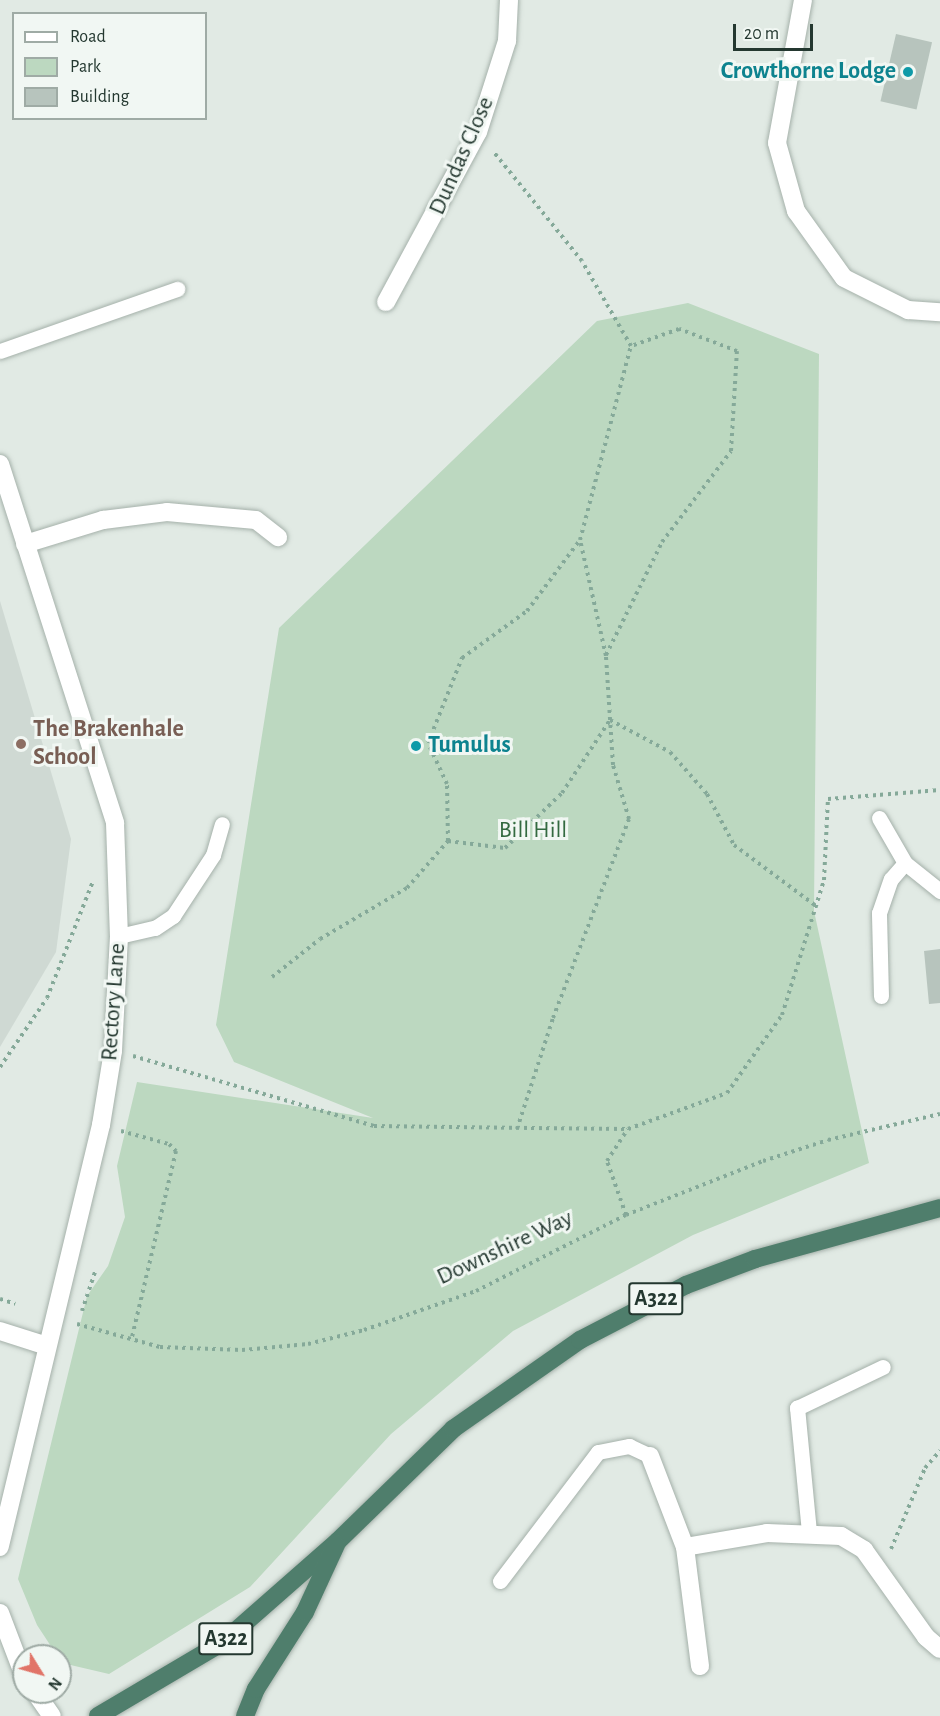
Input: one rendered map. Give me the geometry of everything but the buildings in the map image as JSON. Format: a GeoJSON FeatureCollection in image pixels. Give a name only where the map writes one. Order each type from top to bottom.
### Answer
{"type":"FeatureCollection","features":[{"type":"Feature","properties":{"kind":"highway","name":"A322"},"geometry":{"type":"LineString","coordinates":[[98,1716],[206,1655],[338,1541],[453,1430],[579,1340],[686,1285],[755,1259],[940,1208]]}},
{"type":"Feature","properties":{"kind":"highway","name":"A322"},"geometry":{"type":"LineString","coordinates":[[245,1716],[256,1689],[305,1612],[338,1541]]}},
{"type":"Feature","properties":{"kind":"street","name":"Dundas Close"},"geometry":{"type":"LineString","coordinates":[[386,302],[478,132],[507,41],[509,0]]}},
{"type":"Feature","properties":{"kind":"street"},"geometry":{"type":"LineString","coordinates":[[803,0],[777,143],[796,211],[844,278],[908,310],[940,312]]}},
{"type":"Feature","properties":{"kind":"street","name":"Rectory Lane"},"geometry":{"type":"LineString","coordinates":[[0,464],[115,823],[119,936],[113,1051],[100,1125],[0,1547]]}},
{"type":"Feature","properties":{"kind":"street"},"geometry":{"type":"LineString","coordinates":[[25,544],[103,520],[167,512],[256,520],[279,537]]}},
{"type":"Feature","properties":{"kind":"street"},"geometry":{"type":"LineString","coordinates":[[0,1331],[47,1346]]}},
{"type":"Feature","properties":{"kind":"street"},"geometry":{"type":"LineString","coordinates":[[650,1456],[686,1547],[700,1666]]}},
{"type":"Feature","properties":{"kind":"street"},"geometry":{"type":"LineString","coordinates":[[686,1547],[767,1533],[809,1532],[841,1536],[864,1550],[885,1575],[926,1637],[940,1648]]}},
{"type":"Feature","properties":{"kind":"street"},"geometry":{"type":"LineString","coordinates":[[0,1613],[12,1644]]}},
{"type":"Feature","properties":{"kind":"lane"},"geometry":{"type":"LineString","coordinates":[[0,351],[177,289]]}},
{"type":"Feature","properties":{"kind":"lane"},"geometry":{"type":"LineString","coordinates":[[879,818],[905,863],[940,891]]}},
{"type":"Feature","properties":{"kind":"lane"},"geometry":{"type":"LineString","coordinates":[[119,936],[155,928],[173,916],[213,855],[222,824]]}},
{"type":"Feature","properties":{"kind":"lane"},"geometry":{"type":"LineString","coordinates":[[881,996],[879,913],[891,879],[905,863]]}},
{"type":"Feature","properties":{"kind":"lane"},"geometry":{"type":"LineString","coordinates":[[809,1532],[797,1408],[883,1367]]}},
{"type":"Feature","properties":{"kind":"lane"},"geometry":{"type":"LineString","coordinates":[[500,1581],[598,1452],[629,1446],[650,1456]]}},
{"type":"Feature","properties":{"kind":"path"},"geometry":{"type":"LineString","coordinates":[[272,976],[320,939],[407,888],[448,841],[447,784],[428,743],[462,658],[527,611],[580,540],[631,346],[582,261],[478,132]]}},
{"type":"Feature","properties":{"kind":"path"},"geometry":{"type":"LineString","coordinates":[[606,656],[662,542],[731,451],[737,351],[679,329],[631,346]]}},
{"type":"Feature","properties":{"kind":"path"},"geometry":{"type":"LineString","coordinates":[[517,1129],[553,1018],[629,819],[613,765],[606,656],[580,540]]}},
{"type":"Feature","properties":{"kind":"path"},"geometry":{"type":"LineString","coordinates":[[448,841],[505,848],[562,793],[610,720]]}},
{"type":"Feature","properties":{"kind":"path"},"geometry":{"type":"LineString","coordinates":[[610,720],[670,752],[707,794],[734,845],[816,906]]}},
{"type":"Feature","properties":{"kind":"path"},"geometry":{"type":"LineString","coordinates":[[132,1055],[374,1126],[628,1129],[727,1093],[782,1015],[824,880],[828,799],[940,790]]}},
{"type":"Feature","properties":{"kind":"path","name":"Rectory Lane"},"geometry":{"type":"LineString","coordinates":[[0,1067],[47,998],[96,872]]}},
{"type":"Feature","properties":{"kind":"path","name":"Downshire Way"},"geometry":{"type":"LineString","coordinates":[[95,1272],[77,1326],[131,1341],[242,1350],[308,1344],[364,1330],[476,1291],[626,1215],[806,1147],[940,1114]]}},
{"type":"Feature","properties":{"kind":"path"},"geometry":{"type":"LineString","coordinates":[[100,1125],[169,1144],[176,1151],[131,1341]]}},
{"type":"Feature","properties":{"kind":"path"},"geometry":{"type":"LineString","coordinates":[[626,1215],[607,1161],[628,1129]]}},
{"type":"Feature","properties":{"kind":"path"},"geometry":{"type":"LineString","coordinates":[[0,1299],[15,1304]]}},
{"type":"Feature","properties":{"kind":"path"},"geometry":{"type":"LineString","coordinates":[[885,1575],[896,1529],[925,1468],[940,1451]]}},
{"type":"Feature","properties":{"kind":"shaded area","name":"The Brakenhale School"},"geometry":{"type":"Polygon","coordinates":[[[0,601],[71,839],[56,952],[0,1047],[0,601]]]}},
{"type":"Feature","properties":{"kind":"green space","name":"Bill Hill"},"geometry":{"type":"Polygon","coordinates":[[[688,303],[819,354],[814,911],[869,1163],[693,1235],[513,1331],[391,1434],[250,1587],[109,1674],[72,1665],[72,1644],[50,1644],[37,1625],[18,1579],[87,1296],[108,1266],[125,1217],[117,1166],[137,1082],[373,1118],[234,1062],[216,1025],[279,628],[597,321],[688,303]]]}},
{"type":"Feature","properties":{"kind":"place","name":"Crowthorne Lodge"},"geometry":{"type":"Point","coordinates":[908,72]}},
{"type":"Feature","properties":{"kind":"place","name":"The Brakenhale School"},"geometry":{"type":"Point","coordinates":[21,744]}},
{"type":"Feature","properties":{"kind":"place","name":"Tumulus"},"geometry":{"type":"Point","coordinates":[416,746]}}]}
